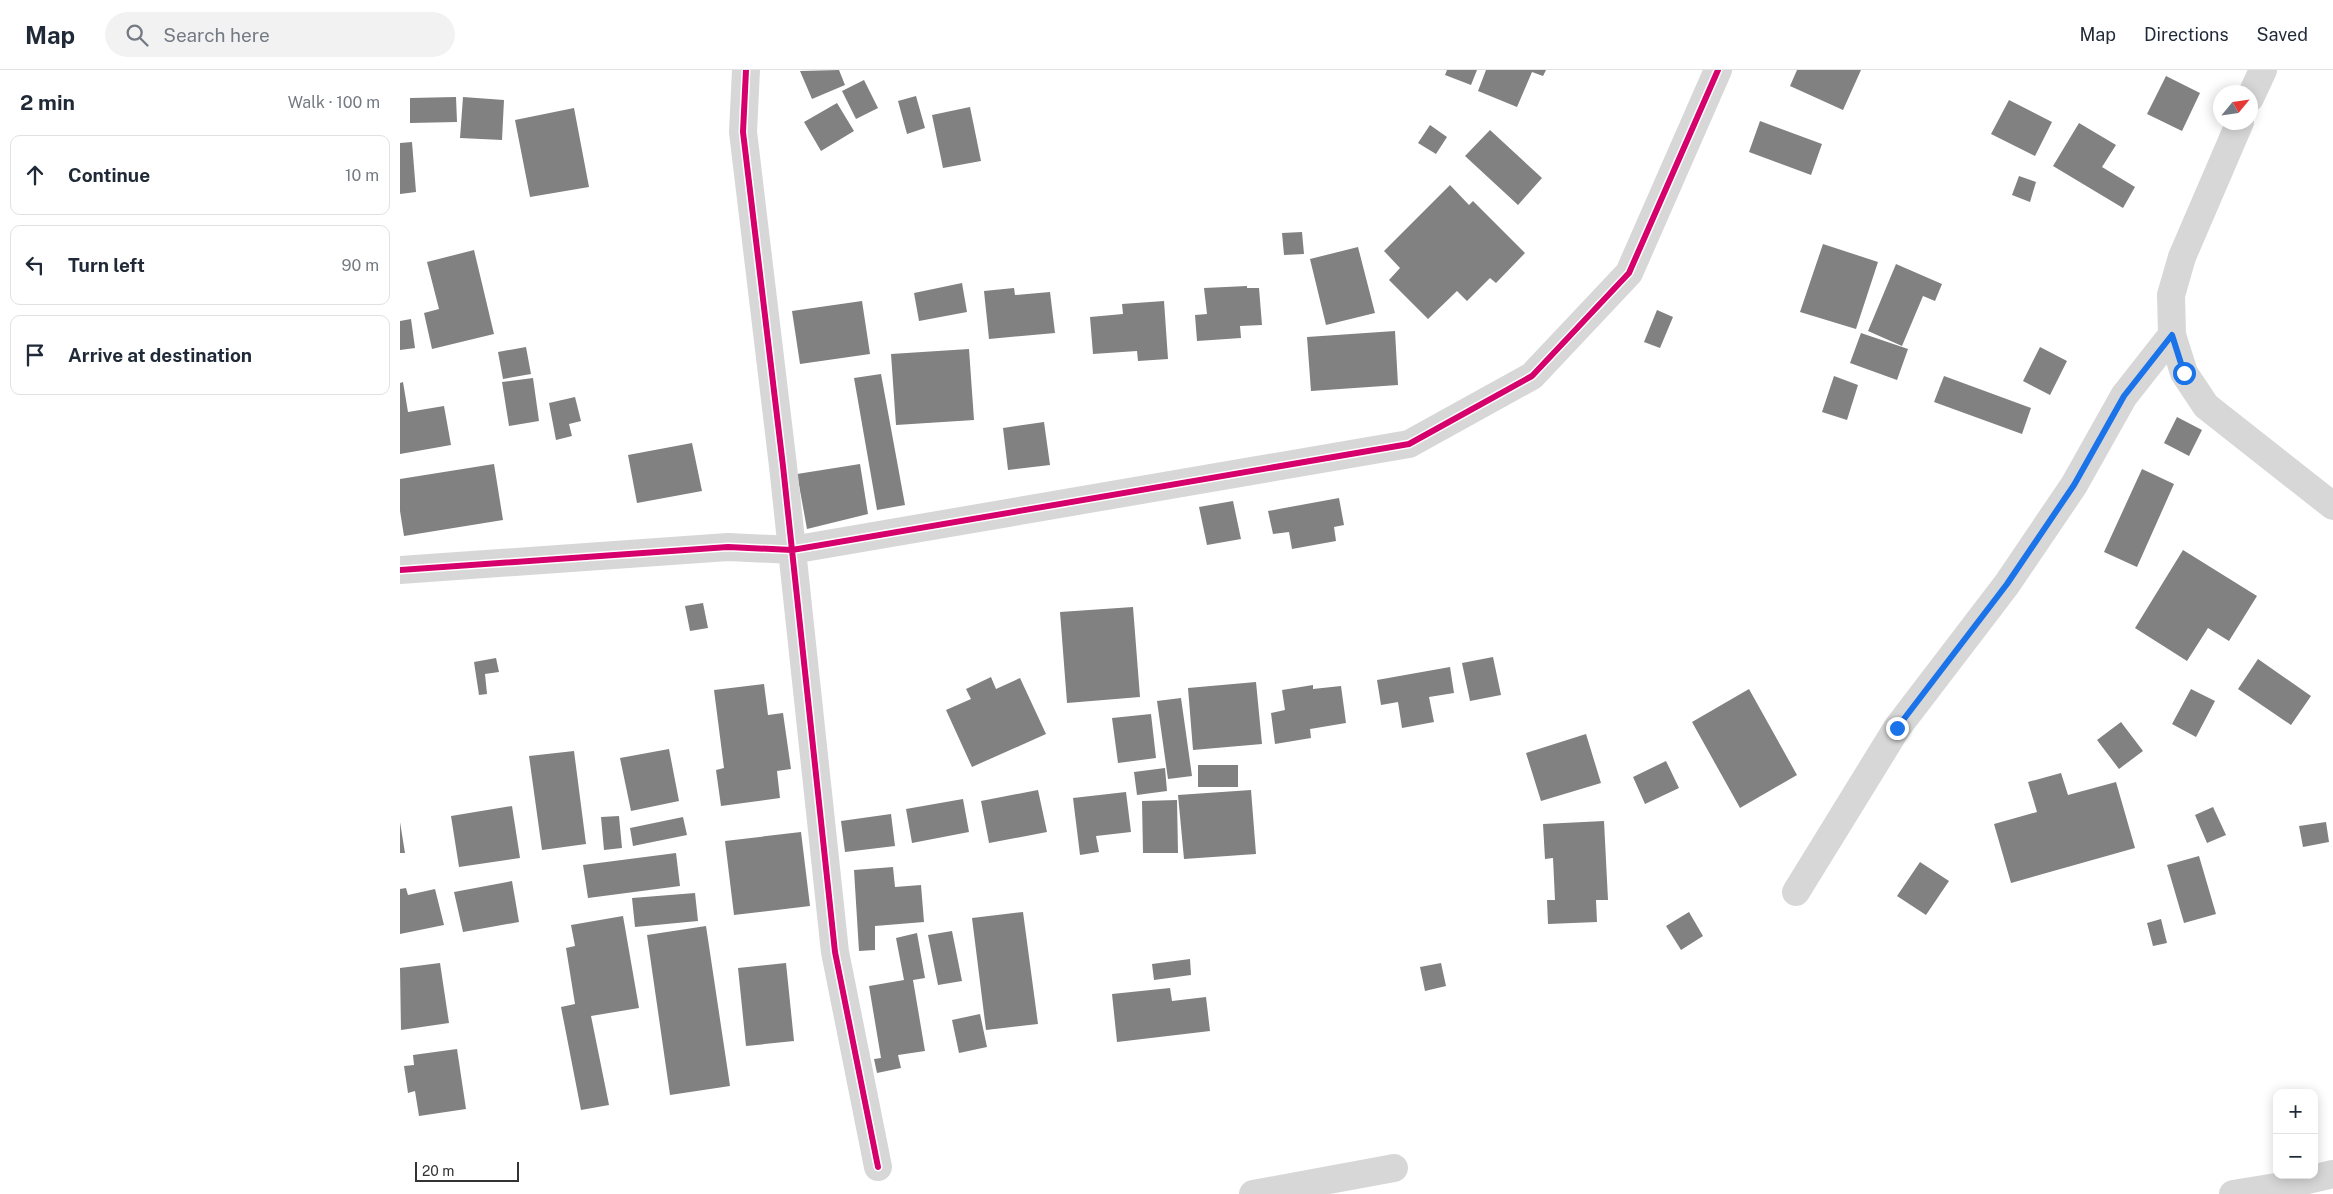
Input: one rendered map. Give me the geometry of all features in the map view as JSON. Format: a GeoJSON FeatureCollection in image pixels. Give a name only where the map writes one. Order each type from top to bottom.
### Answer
{"type":"FeatureCollection","features":[{"type":"Feature","properties":{"kind":"street"},"geometry":{"type":"LineString","coordinates":[[746,70],[743,132],[792,550],[835,952],[878,1167]]}},
{"type":"Feature","properties":{"kind":"street"},"geometry":{"type":"LineString","coordinates":[[400,570],[728,547],[792,550],[1409,444],[1532,376],[1629,273],[1718,70]]}},
{"type":"Feature","properties":{"kind":"street"},"geometry":{"type":"LineString","coordinates":[[2256,85],[2263,70]]}},
{"type":"Feature","properties":{"kind":"street"},"geometry":{"type":"LineString","coordinates":[[2237,130],[2182,257],[2171,295],[2172,335],[2184,373],[2206,406],[2333,506]]}},
{"type":"Feature","properties":{"kind":"street"},"geometry":{"type":"LineString","coordinates":[[1796,892],[1897,728],[2007,584],[2074,485],[2124,396],[2172,335]]}},
{"type":"Feature","properties":{"kind":"street"},"geometry":{"type":"LineString","coordinates":[[1252,1194],[1394,1168]]}},
{"type":"Feature","properties":{"kind":"street"},"geometry":{"type":"LineString","coordinates":[[2233,1194],[2282,1186],[2333,1174]]}},
{"type":"Feature","properties":{"kind":"building"},"geometry":{"type":"Polygon","coordinates":[[[839,70],[845,85],[812,99],[800,71],[839,70]]]}},
{"type":"Feature","properties":{"kind":"building"},"geometry":{"type":"Polygon","coordinates":[[[1447,70],[1477,70],[1471,85],[1445,75],[1447,70]]]}},
{"type":"Feature","properties":{"kind":"building"},"geometry":{"type":"Polygon","coordinates":[[[1486,70],[1546,70],[1543,76],[1532,72],[1517,107],[1478,91],[1486,70]]]}},
{"type":"Feature","properties":{"kind":"building"},"geometry":{"type":"Polygon","coordinates":[[[1797,70],[1861,70],[1843,110],[1790,86],[1797,70]]]}},
{"type":"Feature","properties":{"kind":"building"},"geometry":{"type":"Polygon","coordinates":[[[2166,76],[2200,93],[2182,131],[2147,114],[2166,76]]]}},
{"type":"Feature","properties":{"kind":"building"},"geometry":{"type":"Polygon","coordinates":[[[864,80],[878,108],[856,119],[842,91],[864,80]]]}},
{"type":"Feature","properties":{"kind":"building"},"geometry":{"type":"Polygon","coordinates":[[[916,96],[925,128],[907,134],[898,101],[916,96]]]}},
{"type":"Feature","properties":{"kind":"building"},"geometry":{"type":"Polygon","coordinates":[[[456,97],[457,122],[410,123],[410,98],[456,97]]]}},
{"type":"Feature","properties":{"kind":"building"},"geometry":{"type":"Polygon","coordinates":[[[463,97],[504,100],[502,140],[460,138],[463,97]]]}},
{"type":"Feature","properties":{"kind":"building"},"geometry":{"type":"Polygon","coordinates":[[[2009,100],[2052,122],[2035,156],[1991,134],[2009,100]]]}},
{"type":"Feature","properties":{"kind":"building"},"geometry":{"type":"Polygon","coordinates":[[[837,103],[854,131],[821,151],[804,122],[837,103]]]}},
{"type":"Feature","properties":{"kind":"building"},"geometry":{"type":"Polygon","coordinates":[[[970,107],[981,161],[943,168],[932,115],[970,107]]]}},
{"type":"Feature","properties":{"kind":"building"},"geometry":{"type":"Polygon","coordinates":[[[574,108],[589,187],[530,197],[515,120],[574,108]]]}},
{"type":"Feature","properties":{"kind":"building"},"geometry":{"type":"Polygon","coordinates":[[[1760,121],[1822,144],[1811,175],[1749,152],[1760,121]]]}},
{"type":"Feature","properties":{"kind":"building"},"geometry":{"type":"Polygon","coordinates":[[[2079,123],[2116,145],[2102,167],[2135,187],[2123,208],[2053,166],[2079,123]]]}},
{"type":"Feature","properties":{"kind":"building"},"geometry":{"type":"Polygon","coordinates":[[[1430,125],[1447,137],[1436,154],[1418,143],[1430,125]]]}},
{"type":"Feature","properties":{"kind":"building"},"geometry":{"type":"Polygon","coordinates":[[[1490,130],[1542,178],[1518,205],[1465,156],[1490,130]]]}},
{"type":"Feature","properties":{"kind":"building"},"geometry":{"type":"Polygon","coordinates":[[[412,142],[416,192],[400,194],[400,143],[412,142]]]}},
{"type":"Feature","properties":{"kind":"building"},"geometry":{"type":"Polygon","coordinates":[[[2019,176],[2036,182],[2030,202],[2012,195],[2019,176]]]}},
{"type":"Feature","properties":{"kind":"building"},"geometry":{"type":"Polygon","coordinates":[[[1450,185],[1469,205],[1473,201],[1525,253],[1496,283],[1490,278],[1467,301],[1457,291],[1428,319],[1389,280],[1400,268],[1384,251],[1450,185]]]}},
{"type":"Feature","properties":{"kind":"building"},"geometry":{"type":"Polygon","coordinates":[[[1302,232],[1304,254],[1284,255],[1282,233],[1302,232]]]}},
{"type":"Feature","properties":{"kind":"building"},"geometry":{"type":"Polygon","coordinates":[[[1823,244],[1878,262],[1856,329],[1800,312],[1823,244]]]}},
{"type":"Feature","properties":{"kind":"building"},"geometry":{"type":"Polygon","coordinates":[[[1358,247],[1375,313],[1326,325],[1310,259],[1358,247]]]}},
{"type":"Feature","properties":{"kind":"building"},"geometry":{"type":"Polygon","coordinates":[[[474,250],[494,334],[432,349],[424,313],[439,309],[427,262],[474,250]]]}},
{"type":"Feature","properties":{"kind":"building"},"geometry":{"type":"Polygon","coordinates":[[[1896,264],[1942,284],[1935,301],[1923,296],[1902,346],[1868,331],[1896,264]]]}},
{"type":"Feature","properties":{"kind":"building"},"geometry":{"type":"Polygon","coordinates":[[[962,283],[967,312],[919,321],[914,293],[962,283]]]}},
{"type":"Feature","properties":{"kind":"building"},"geometry":{"type":"Polygon","coordinates":[[[1247,286],[1247,288],[1259,288],[1262,325],[1240,326],[1241,338],[1197,341],[1195,315],[1207,314],[1204,288],[1247,286]]]}},
{"type":"Feature","properties":{"kind":"building"},"geometry":{"type":"Polygon","coordinates":[[[1014,288],[1015,295],[1050,292],[1055,333],[989,339],[984,291],[1014,288]]]}},
{"type":"Feature","properties":{"kind":"building"},"geometry":{"type":"Polygon","coordinates":[[[862,301],[870,354],[800,364],[792,311],[862,301]]]}},
{"type":"Feature","properties":{"kind":"building"},"geometry":{"type":"Polygon","coordinates":[[[1164,301],[1168,359],[1138,361],[1137,351],[1093,354],[1090,317],[1123,314],[1122,304],[1164,301]]]}},
{"type":"Feature","properties":{"kind":"building"},"geometry":{"type":"Polygon","coordinates":[[[1657,310],[1673,317],[1660,348],[1644,342],[1657,310]]]}},
{"type":"Feature","properties":{"kind":"building"},"geometry":{"type":"Polygon","coordinates":[[[411,319],[415,348],[400,350],[400,321],[411,319]]]}},
{"type":"Feature","properties":{"kind":"building"},"geometry":{"type":"Polygon","coordinates":[[[1395,331],[1398,385],[1311,391],[1307,337],[1395,331]]]}},
{"type":"Feature","properties":{"kind":"building"},"geometry":{"type":"Polygon","coordinates":[[[1861,333],[1908,349],[1897,380],[1850,363],[1861,333]]]}},
{"type":"Feature","properties":{"kind":"building"},"geometry":{"type":"Polygon","coordinates":[[[526,347],[531,374],[503,379],[498,352],[526,347]]]}},
{"type":"Feature","properties":{"kind":"building"},"geometry":{"type":"Polygon","coordinates":[[[2040,347],[2067,361],[2050,395],[2023,381],[2040,347]]]}},
{"type":"Feature","properties":{"kind":"building"},"geometry":{"type":"Polygon","coordinates":[[[969,349],[974,420],[896,425],[891,354],[969,349]]]}},
{"type":"Feature","properties":{"kind":"building"},"geometry":{"type":"Polygon","coordinates":[[[881,374],[905,505],[877,510],[854,378],[881,374]]]}},
{"type":"Feature","properties":{"kind":"building"},"geometry":{"type":"Polygon","coordinates":[[[1834,376],[1858,385],[1847,420],[1822,412],[1834,376]]]}},
{"type":"Feature","properties":{"kind":"building"},"geometry":{"type":"Polygon","coordinates":[[[1944,376],[2031,408],[2022,434],[1934,402],[1944,376]]]}},
{"type":"Feature","properties":{"kind":"building"},"geometry":{"type":"Polygon","coordinates":[[[533,378],[539,421],[509,426],[502,382],[533,378]]]}},
{"type":"Feature","properties":{"kind":"building"},"geometry":{"type":"Polygon","coordinates":[[[403,382],[408,412],[444,406],[451,445],[400,454],[400,383],[403,382]]]}},
{"type":"Feature","properties":{"kind":"building"},"geometry":{"type":"Polygon","coordinates":[[[575,397],[581,421],[569,424],[572,436],[556,440],[549,403],[575,397]]]}},
{"type":"Feature","properties":{"kind":"building"},"geometry":{"type":"Polygon","coordinates":[[[2177,417],[2202,430],[2189,456],[2164,443],[2177,417]]]}},
{"type":"Feature","properties":{"kind":"building"},"geometry":{"type":"Polygon","coordinates":[[[1044,422],[1050,465],[1008,470],[1003,428],[1044,422]]]}},
{"type":"Feature","properties":{"kind":"building"},"geometry":{"type":"Polygon","coordinates":[[[692,443],[702,491],[637,503],[628,455],[692,443]]]}},
{"type":"Feature","properties":{"kind":"building"},"geometry":{"type":"Polygon","coordinates":[[[494,464],[503,520],[404,536],[400,511],[400,479],[494,464]]]}},
{"type":"Feature","properties":{"kind":"building"},"geometry":{"type":"Polygon","coordinates":[[[860,464],[868,514],[807,529],[797,474],[860,464]]]}},
{"type":"Feature","properties":{"kind":"building"},"geometry":{"type":"Polygon","coordinates":[[[2142,469],[2174,484],[2137,567],[2104,552],[2142,469]]]}},
{"type":"Feature","properties":{"kind":"building"},"geometry":{"type":"Polygon","coordinates":[[[1339,498],[1344,525],[1334,527],[1336,541],[1292,549],[1289,532],[1273,534],[1268,511],[1339,498]]]}},
{"type":"Feature","properties":{"kind":"building"},"geometry":{"type":"Polygon","coordinates":[[[1233,501],[1241,539],[1207,545],[1199,507],[1233,501]]]}},
{"type":"Feature","properties":{"kind":"building"},"geometry":{"type":"Polygon","coordinates":[[[2183,550],[2257,596],[2229,641],[2208,628],[2187,661],[2135,628],[2183,550]]]}},
{"type":"Feature","properties":{"kind":"building"},"geometry":{"type":"Polygon","coordinates":[[[703,603],[708,628],[690,631],[685,606],[703,603]]]}},
{"type":"Feature","properties":{"kind":"building"},"geometry":{"type":"Polygon","coordinates":[[[1133,607],[1140,697],[1067,703],[1060,612],[1133,607]]]}},
{"type":"Feature","properties":{"kind":"building"},"geometry":{"type":"Polygon","coordinates":[[[1493,657],[1501,695],[1470,701],[1462,663],[1493,657]]]}},
{"type":"Feature","properties":{"kind":"building"},"geometry":{"type":"Polygon","coordinates":[[[496,658],[499,672],[485,674],[487,694],[479,695],[474,662],[496,658]]]}},
{"type":"Feature","properties":{"kind":"building"},"geometry":{"type":"Polygon","coordinates":[[[2258,659],[2311,696],[2291,725],[2238,689],[2258,659]]]}},
{"type":"Feature","properties":{"kind":"building"},"geometry":{"type":"Polygon","coordinates":[[[1450,667],[1454,693],[1429,697],[1434,722],[1402,728],[1398,702],[1381,705],[1377,680],[1450,667]]]}},
{"type":"Feature","properties":{"kind":"building"},"geometry":{"type":"Polygon","coordinates":[[[991,677],[996,689],[1020,678],[1046,734],[972,767],[946,710],[971,699],[966,689],[991,677]]]}},
{"type":"Feature","properties":{"kind":"building"},"geometry":{"type":"Polygon","coordinates":[[[1256,682],[1262,744],[1193,750],[1188,688],[1256,682]]]}},
{"type":"Feature","properties":{"kind":"building"},"geometry":{"type":"Polygon","coordinates":[[[764,684],[768,715],[783,713],[791,769],[777,771],[780,798],[721,806],[716,770],[724,768],[714,690],[764,684]]]}},
{"type":"Feature","properties":{"kind":"building"},"geometry":{"type":"Polygon","coordinates":[[[1313,685],[1313,689],[1341,686],[1346,723],[1310,729],[1311,738],[1275,744],[1271,713],[1285,710],[1282,690],[1313,685]]]}},
{"type":"Feature","properties":{"kind":"building"},"geometry":{"type":"Polygon","coordinates":[[[1749,689],[1797,775],[1740,808],[1692,722],[1749,689]]]}},
{"type":"Feature","properties":{"kind":"building"},"geometry":{"type":"Polygon","coordinates":[[[2191,689],[2215,701],[2196,737],[2172,724],[2191,689]]]}},
{"type":"Feature","properties":{"kind":"building"},"geometry":{"type":"Polygon","coordinates":[[[1181,698],[1192,776],[1168,779],[1157,701],[1181,698]]]}},
{"type":"Feature","properties":{"kind":"building"},"geometry":{"type":"Polygon","coordinates":[[[1151,714],[1156,758],[1118,763],[1112,718],[1151,714]]]}},
{"type":"Feature","properties":{"kind":"building"},"geometry":{"type":"Polygon","coordinates":[[[2121,722],[2143,751],[2119,769],[2097,740],[2121,722]]]}},
{"type":"Feature","properties":{"kind":"building"},"geometry":{"type":"Polygon","coordinates":[[[1586,734],[1601,783],[1541,801],[1526,753],[1586,734]]]}},
{"type":"Feature","properties":{"kind":"building"},"geometry":{"type":"Polygon","coordinates":[[[669,749],[679,801],[631,811],[620,758],[669,749]]]}},
{"type":"Feature","properties":{"kind":"building"},"geometry":{"type":"Polygon","coordinates":[[[574,751],[586,844],[542,850],[529,756],[574,751]]]}},
{"type":"Feature","properties":{"kind":"building"},"geometry":{"type":"Polygon","coordinates":[[[1666,761],[1679,788],[1645,804],[1633,777],[1666,761]]]}},
{"type":"Feature","properties":{"kind":"building"},"geometry":{"type":"Polygon","coordinates":[[[1198,765],[1238,765],[1238,787],[1198,787],[1198,765]]]}},
{"type":"Feature","properties":{"kind":"building"},"geometry":{"type":"Polygon","coordinates":[[[1165,768],[1167,791],[1137,795],[1134,772],[1165,768]]]}},
{"type":"Feature","properties":{"kind":"building"},"geometry":{"type":"Polygon","coordinates":[[[2061,773],[2068,795],[2116,782],[2135,848],[2011,883],[1994,824],[2037,812],[2028,782],[2061,773]]]}},
{"type":"Feature","properties":{"kind":"building"},"geometry":{"type":"Polygon","coordinates":[[[1038,790],[1047,832],[989,843],[981,801],[1038,790]]]}},
{"type":"Feature","properties":{"kind":"building"},"geometry":{"type":"Polygon","coordinates":[[[1251,790],[1256,854],[1184,859],[1178,795],[1251,790]]]}},
{"type":"Feature","properties":{"kind":"building"},"geometry":{"type":"Polygon","coordinates":[[[1126,792],[1131,832],[1096,836],[1099,852],[1080,855],[1073,798],[1126,792]]]}},
{"type":"Feature","properties":{"kind":"building"},"geometry":{"type":"Polygon","coordinates":[[[963,799],[969,832],[912,843],[906,809],[963,799]]]}},
{"type":"Feature","properties":{"kind":"building"},"geometry":{"type":"Polygon","coordinates":[[[1177,800],[1178,853],[1143,853],[1142,801],[1177,800]]]}},
{"type":"Feature","properties":{"kind":"building"},"geometry":{"type":"Polygon","coordinates":[[[512,806],[520,858],[459,867],[451,816],[512,806]]]}},
{"type":"Feature","properties":{"kind":"building"},"geometry":{"type":"Polygon","coordinates":[[[2213,807],[2226,835],[2207,843],[2195,815],[2213,807]]]}},
{"type":"Feature","properties":{"kind":"building"},"geometry":{"type":"Polygon","coordinates":[[[891,814],[895,846],[845,852],[841,821],[891,814]]]}},
{"type":"Feature","properties":{"kind":"building"},"geometry":{"type":"Polygon","coordinates":[[[619,816],[622,848],[604,850],[601,817],[619,816]]]}},
{"type":"Feature","properties":{"kind":"building"},"geometry":{"type":"Polygon","coordinates":[[[683,817],[687,835],[633,846],[630,828],[683,817]]]}},
{"type":"Feature","properties":{"kind":"building"},"geometry":{"type":"Polygon","coordinates":[[[1604,821],[1608,900],[1596,900],[1597,922],[1548,924],[1547,900],[1555,900],[1553,858],[1545,859],[1543,824],[1604,821]]]}},
{"type":"Feature","properties":{"kind":"building"},"geometry":{"type":"Polygon","coordinates":[[[400,822],[405,853],[400,853],[400,822]]]}},
{"type":"Feature","properties":{"kind":"building"},"geometry":{"type":"Polygon","coordinates":[[[2326,822],[2329,842],[2303,847],[2299,826],[2326,822]]]}},
{"type":"Feature","properties":{"kind":"building"},"geometry":{"type":"Polygon","coordinates":[[[801,832],[810,906],[734,915],[725,841],[801,832]]]}},
{"type":"Feature","properties":{"kind":"building"},"geometry":{"type":"Polygon","coordinates":[[[676,853],[680,886],[588,898],[583,865],[676,853]]]}},
{"type":"Feature","properties":{"kind":"building"},"geometry":{"type":"Polygon","coordinates":[[[2199,856],[2216,914],[2184,923],[2167,865],[2199,856]]]}},
{"type":"Feature","properties":{"kind":"building"},"geometry":{"type":"Polygon","coordinates":[[[1920,862],[1949,881],[1926,915],[1897,896],[1920,862]]]}},
{"type":"Feature","properties":{"kind":"building"},"geometry":{"type":"Polygon","coordinates":[[[893,867],[895,887],[921,885],[924,922],[875,926],[875,950],[859,951],[854,870],[893,867]]]}},
{"type":"Feature","properties":{"kind":"building"},"geometry":{"type":"Polygon","coordinates":[[[512,881],[519,922],[463,932],[454,892],[512,881]]]}},
{"type":"Feature","properties":{"kind":"building"},"geometry":{"type":"Polygon","coordinates":[[[406,888],[408,895],[435,889],[444,925],[400,934],[400,889],[406,888]]]}},
{"type":"Feature","properties":{"kind":"building"},"geometry":{"type":"Polygon","coordinates":[[[695,893],[698,921],[635,927],[632,898],[695,893]]]}},
{"type":"Feature","properties":{"kind":"building"},"geometry":{"type":"Polygon","coordinates":[[[1023,912],[1038,1024],[986,1030],[972,918],[1023,912]]]}},
{"type":"Feature","properties":{"kind":"building"},"geometry":{"type":"Polygon","coordinates":[[[1689,912],[1703,936],[1681,950],[1666,926],[1689,912]]]}},
{"type":"Feature","properties":{"kind":"building"},"geometry":{"type":"Polygon","coordinates":[[[623,916],[639,1008],[591,1016],[609,1105],[581,1110],[561,1007],[575,1004],[566,948],[575,946],[571,925],[623,916]]]}},
{"type":"Feature","properties":{"kind":"building"},"geometry":{"type":"Polygon","coordinates":[[[2161,919],[2167,943],[2153,946],[2147,923],[2161,919]]]}},
{"type":"Feature","properties":{"kind":"building"},"geometry":{"type":"Polygon","coordinates":[[[706,926],[730,1086],[670,1095],[647,935],[706,926]]]}},
{"type":"Feature","properties":{"kind":"building"},"geometry":{"type":"Polygon","coordinates":[[[952,931],[962,981],[938,985],[928,935],[952,931]]]}},
{"type":"Feature","properties":{"kind":"building"},"geometry":{"type":"Polygon","coordinates":[[[917,933],[925,978],[913,980],[925,1051],[898,1055],[901,1068],[877,1073],[874,1059],[881,1058],[869,986],[904,980],[896,938],[917,933]]]}},
{"type":"Feature","properties":{"kind":"building"},"geometry":{"type":"Polygon","coordinates":[[[1190,959],[1191,975],[1154,980],[1152,964],[1190,959]]]}},
{"type":"Feature","properties":{"kind":"building"},"geometry":{"type":"Polygon","coordinates":[[[440,963],[449,1023],[401,1030],[400,968],[440,963]]]}},
{"type":"Feature","properties":{"kind":"building"},"geometry":{"type":"Polygon","coordinates":[[[786,963],[794,1041],[746,1046],[738,968],[786,963]]]}},
{"type":"Feature","properties":{"kind":"building"},"geometry":{"type":"Polygon","coordinates":[[[1441,963],[1446,986],[1425,991],[1420,967],[1441,963]]]}},
{"type":"Feature","properties":{"kind":"building"},"geometry":{"type":"Polygon","coordinates":[[[1170,988],[1172,1001],[1206,997],[1210,1031],[1117,1042],[1112,994],[1170,988]]]}},
{"type":"Feature","properties":{"kind":"building"},"geometry":{"type":"Polygon","coordinates":[[[980,1014],[987,1047],[959,1053],[952,1020],[980,1014]]]}},
{"type":"Feature","properties":{"kind":"building"},"geometry":{"type":"Polygon","coordinates":[[[457,1049],[466,1109],[419,1116],[415,1091],[408,1093],[404,1066],[414,1065],[413,1055],[457,1049]]]}},
{"type":"Feature","properties":{"kind":"cycle path"},"geometry":{"type":"LineString","coordinates":[[746,70],[743,132],[783,466],[835,952],[878,1167]]}},
{"type":"Feature","properties":{"kind":"cycle path"},"geometry":{"type":"LineString","coordinates":[[400,570],[728,547],[792,550],[1409,444],[1532,376],[1629,273],[1718,70]]}},
{"type":"Feature","properties":{"kind":"route"},"geometry":{"type":"LineString","coordinates":[[1897,728],[2007,584],[2074,485],[2124,396],[2172,335],[2184,373]]}}]}
